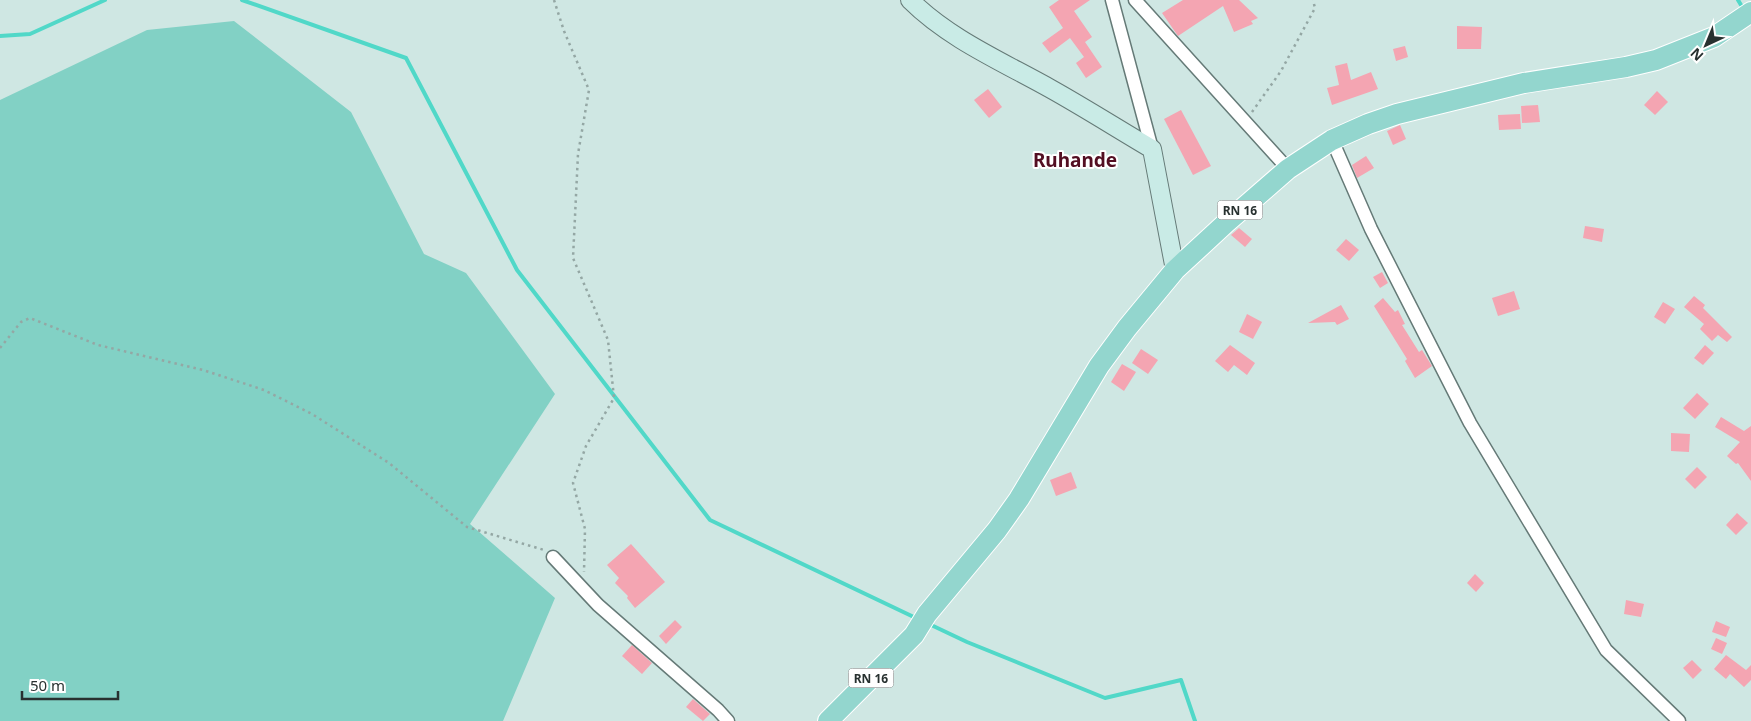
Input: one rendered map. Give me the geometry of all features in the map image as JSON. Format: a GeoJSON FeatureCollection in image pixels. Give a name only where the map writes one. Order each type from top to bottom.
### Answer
{"type":"FeatureCollection","features":[{"type":"Feature","properties":{"kind":"main road"},"geometry":{"type":"LineString","coordinates":[[910,0],[943,27],[971,46],[1052,90],[1152,149],[1175,270]]}},
{"type":"Feature","properties":{"kind":"main road","name":"RN 16"},"geometry":{"type":"LineString","coordinates":[[828,721],[914,635],[927,614],[997,530],[1100,366],[1127,328],[1175,270],[1288,169],[1332,140],[1397,114],[1524,83],[1617,69],[1656,60],[1714,37],[1751,12]]}},
{"type":"Feature","properties":{"kind":"street"},"geometry":{"type":"LineString","coordinates":[[1112,0],[1152,149]]}},
{"type":"Feature","properties":{"kind":"street"},"geometry":{"type":"LineString","coordinates":[[1135,0],[1288,169]]}},
{"type":"Feature","properties":{"kind":"street"},"geometry":{"type":"LineString","coordinates":[[1332,140],[1371,229],[1470,423],[1606,650],[1679,721]]}},
{"type":"Feature","properties":{"kind":"street"},"geometry":{"type":"LineString","coordinates":[[553,557],[598,605],[718,710],[728,721]]}},
{"type":"Feature","properties":{"kind":"path"},"geometry":{"type":"LineString","coordinates":[[554,0],[564,31],[589,90],[578,154],[573,258],[608,340],[614,398],[586,446],[573,483],[584,529],[584,589]]}},
{"type":"Feature","properties":{"kind":"path"},"geometry":{"type":"LineString","coordinates":[[1245,122],[1280,71],[1315,8],[1313,0]]}},
{"type":"Feature","properties":{"kind":"path"},"geometry":{"type":"LineString","coordinates":[[0,348],[21,322],[30,318],[98,345],[203,370],[264,390],[312,414],[389,463],[467,527],[542,548],[553,557]]}},
{"type":"Feature","properties":{"kind":"green space"},"geometry":{"type":"Polygon","coordinates":[[[234,21],[351,112],[424,254],[466,273],[555,394],[470,524],[555,598],[503,721],[0,721],[0,100],[147,30],[234,21]]]}},
{"type":"Feature","properties":{"kind":"building"},"geometry":{"type":"Polygon","coordinates":[[[1059,0],[1090,0],[1074,11],[1092,37],[1085,42],[1102,67],[1086,78],[1076,63],[1084,57],[1070,38],[1050,53],[1042,43],[1063,28],[1049,7],[1059,0]]]}},
{"type":"Feature","properties":{"kind":"building"},"geometry":{"type":"Polygon","coordinates":[[[1183,0],[1239,0],[1258,18],[1251,21],[1253,24],[1234,32],[1223,6],[1178,36],[1162,13],[1183,0]]]}},
{"type":"Feature","properties":{"kind":"building"},"geometry":{"type":"Polygon","coordinates":[[[1457,26],[1482,27],[1481,49],[1457,49],[1457,26]]]}},
{"type":"Feature","properties":{"kind":"building"},"geometry":{"type":"Polygon","coordinates":[[[1405,46],[1408,57],[1396,61],[1393,49],[1405,46]]]}},
{"type":"Feature","properties":{"kind":"building"},"geometry":{"type":"Polygon","coordinates":[[[1347,63],[1351,80],[1371,72],[1378,89],[1332,105],[1327,88],[1339,85],[1335,66],[1347,63]]]}},
{"type":"Feature","properties":{"kind":"building"},"geometry":{"type":"Polygon","coordinates":[[[988,89],[1002,107],[989,118],[974,100],[988,89]]]}},
{"type":"Feature","properties":{"kind":"building"},"geometry":{"type":"Polygon","coordinates":[[[1657,91],[1668,102],[1655,115],[1644,105],[1657,91]]]}},
{"type":"Feature","properties":{"kind":"building"},"geometry":{"type":"Polygon","coordinates":[[[1538,105],[1540,122],[1522,123],[1521,106],[1538,105]]]}},
{"type":"Feature","properties":{"kind":"building"},"geometry":{"type":"Polygon","coordinates":[[[1181,110],[1211,166],[1193,175],[1164,119],[1181,110]]]}},
{"type":"Feature","properties":{"kind":"building"},"geometry":{"type":"Polygon","coordinates":[[[1520,114],[1521,129],[1499,130],[1498,115],[1520,114]]]}},
{"type":"Feature","properties":{"kind":"building"},"geometry":{"type":"Polygon","coordinates":[[[1400,125],[1406,139],[1393,145],[1387,131],[1400,125]]]}},
{"type":"Feature","properties":{"kind":"building"},"geometry":{"type":"Polygon","coordinates":[[[1366,156],[1374,168],[1357,178],[1352,165],[1366,156]]]}},
{"type":"Feature","properties":{"kind":"building"},"geometry":{"type":"Polygon","coordinates":[[[1585,226],[1604,229],[1602,242],[1583,238],[1585,226]]]}},
{"type":"Feature","properties":{"kind":"building"},"geometry":{"type":"Polygon","coordinates":[[[1239,228],[1252,239],[1245,247],[1231,235],[1239,228]]]}},
{"type":"Feature","properties":{"kind":"building"},"geometry":{"type":"Polygon","coordinates":[[[1346,239],[1359,250],[1349,261],[1336,250],[1346,239]]]}},
{"type":"Feature","properties":{"kind":"building"},"geometry":{"type":"Polygon","coordinates":[[[1382,272],[1388,283],[1380,288],[1373,277],[1382,272]]]}},
{"type":"Feature","properties":{"kind":"building"},"geometry":{"type":"Polygon","coordinates":[[[1514,291],[1520,309],[1498,316],[1492,298],[1514,291]]]}},
{"type":"Feature","properties":{"kind":"building"},"geometry":{"type":"Polygon","coordinates":[[[1694,296],[1705,305],[1703,308],[1732,337],[1727,342],[1718,335],[1712,341],[1700,329],[1704,324],[1684,307],[1694,296]]]}},
{"type":"Feature","properties":{"kind":"building"},"geometry":{"type":"Polygon","coordinates":[[[1383,298],[1395,312],[1398,310],[1405,324],[1402,325],[1419,352],[1422,350],[1432,366],[1415,378],[1405,361],[1407,359],[1374,306],[1383,298]]]}},
{"type":"Feature","properties":{"kind":"building"},"geometry":{"type":"Polygon","coordinates":[[[1663,302],[1675,309],[1665,324],[1654,317],[1663,302]]]}},
{"type":"Feature","properties":{"kind":"building"},"geometry":{"type":"Polygon","coordinates":[[[1341,305],[1349,319],[1337,325],[1335,322],[1308,323],[1341,305]]]}},
{"type":"Feature","properties":{"kind":"building"},"geometry":{"type":"Polygon","coordinates":[[[1247,314],[1262,322],[1253,339],[1239,332],[1247,314]]]}},
{"type":"Feature","properties":{"kind":"building"},"geometry":{"type":"Polygon","coordinates":[[[1230,345],[1255,363],[1247,375],[1234,365],[1228,372],[1215,361],[1230,345]]]}},
{"type":"Feature","properties":{"kind":"building"},"geometry":{"type":"Polygon","coordinates":[[[1705,345],[1714,353],[1703,365],[1694,358],[1705,345]]]}},
{"type":"Feature","properties":{"kind":"building"},"geometry":{"type":"Polygon","coordinates":[[[1141,349],[1158,360],[1148,374],[1132,363],[1141,349]]]}},
{"type":"Feature","properties":{"kind":"building"},"geometry":{"type":"Polygon","coordinates":[[[1122,364],[1136,372],[1124,391],[1111,382],[1122,364]]]}},
{"type":"Feature","properties":{"kind":"building"},"geometry":{"type":"Polygon","coordinates":[[[1697,393],[1709,404],[1695,419],[1683,408],[1697,393]]]}},
{"type":"Feature","properties":{"kind":"building"},"geometry":{"type":"Polygon","coordinates":[[[1721,417],[1744,431],[1751,426],[1751,481],[1738,463],[1736,464],[1727,456],[1740,442],[1715,427],[1721,417]]]}},
{"type":"Feature","properties":{"kind":"building"},"geometry":{"type":"Polygon","coordinates":[[[1671,433],[1690,434],[1689,452],[1671,451],[1671,433]]]}},
{"type":"Feature","properties":{"kind":"building"},"geometry":{"type":"Polygon","coordinates":[[[1697,467],[1707,477],[1695,489],[1685,479],[1697,467]]]}},
{"type":"Feature","properties":{"kind":"building"},"geometry":{"type":"Polygon","coordinates":[[[1071,472],[1077,488],[1056,496],[1050,480],[1071,472]]]}},
{"type":"Feature","properties":{"kind":"building"},"geometry":{"type":"Polygon","coordinates":[[[1737,513],[1748,523],[1736,535],[1726,525],[1737,513]]]}},
{"type":"Feature","properties":{"kind":"building"},"geometry":{"type":"Polygon","coordinates":[[[631,544],[665,582],[635,608],[627,598],[628,596],[615,583],[619,578],[607,565],[631,544]]]}},
{"type":"Feature","properties":{"kind":"building"},"geometry":{"type":"Polygon","coordinates":[[[1475,574],[1484,583],[1476,592],[1467,583],[1475,574]]]}},
{"type":"Feature","properties":{"kind":"building"},"geometry":{"type":"Polygon","coordinates":[[[1626,600],[1644,604],[1641,617],[1624,614],[1626,600]]]}},
{"type":"Feature","properties":{"kind":"building"},"geometry":{"type":"Polygon","coordinates":[[[675,620],[682,627],[666,644],[659,636],[675,620]]]}},
{"type":"Feature","properties":{"kind":"building"},"geometry":{"type":"Polygon","coordinates":[[[1716,621],[1730,627],[1726,637],[1712,632],[1716,621]]]}},
{"type":"Feature","properties":{"kind":"building"},"geometry":{"type":"Polygon","coordinates":[[[1716,638],[1727,643],[1722,654],[1711,649],[1716,638]]]}},
{"type":"Feature","properties":{"kind":"building"},"geometry":{"type":"Polygon","coordinates":[[[632,645],[652,663],[642,674],[622,656],[632,645]]]}},
{"type":"Feature","properties":{"kind":"building"},"geometry":{"type":"Polygon","coordinates":[[[1726,655],[1746,670],[1751,665],[1751,680],[1744,687],[1730,674],[1726,679],[1714,669],[1726,655]]]}},
{"type":"Feature","properties":{"kind":"building"},"geometry":{"type":"Polygon","coordinates":[[[1692,660],[1702,670],[1693,679],[1683,668],[1692,660]]]}},
{"type":"Feature","properties":{"kind":"building"},"geometry":{"type":"Polygon","coordinates":[[[693,699],[710,714],[703,721],[686,707],[693,699]]]}},
{"type":"Feature","properties":{"kind":"waterway"},"geometry":{"type":"LineString","coordinates":[[0,36],[30,34],[105,0]]}},
{"type":"Feature","properties":{"kind":"waterway"},"geometry":{"type":"LineString","coordinates":[[242,0],[406,58],[517,270],[710,520],[918,619]]}},
{"type":"Feature","properties":{"kind":"waterway"},"geometry":{"type":"LineString","coordinates":[[1738,0],[1741,5]]}},
{"type":"Feature","properties":{"kind":"waterway"},"geometry":{"type":"LineString","coordinates":[[929,624],[967,642],[1105,698],[1181,680],[1195,721]]}},
{"type":"Feature","properties":{"kind":"district","name":"Ruhande"},"geometry":{"type":"Point","coordinates":[1075,160]}}]}
